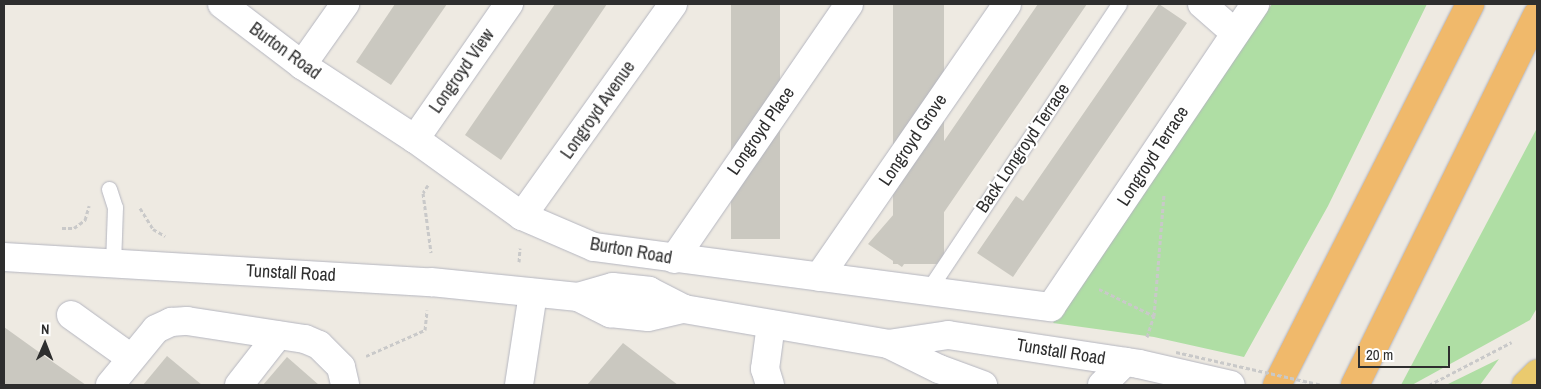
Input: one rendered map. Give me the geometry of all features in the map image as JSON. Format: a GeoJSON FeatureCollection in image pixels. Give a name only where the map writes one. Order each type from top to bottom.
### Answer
{"type":"FeatureCollection","features":[{"type":"Feature","properties":{"kind":"highway"},"geometry":{"type":"LineString","coordinates":[[1277,385],[1470,4]]}},
{"type":"Feature","properties":{"kind":"highway"},"geometry":{"type":"LineString","coordinates":[[1355,385],[1537,15]]}},
{"type":"Feature","properties":{"kind":"highway"},"geometry":{"type":"LineString","coordinates":[[1386,320],[1537,45]]}},
{"type":"Feature","properties":{"kind":"street","name":"Burton Road"},"geometry":{"type":"LineString","coordinates":[[222,4],[302,65],[415,139],[522,216],[594,247],[1050,307]]}},
{"type":"Feature","properties":{"kind":"street"},"geometry":{"type":"LineString","coordinates":[[302,65],[344,4]]}},
{"type":"Feature","properties":{"kind":"street","name":"Longroyd View"},"geometry":{"type":"LineString","coordinates":[[415,139],[509,4]]}},
{"type":"Feature","properties":{"kind":"street","name":"Longroyd Avenue"},"geometry":{"type":"LineString","coordinates":[[522,216],[673,4]]}},
{"type":"Feature","properties":{"kind":"street","name":"Longroyd Place"},"geometry":{"type":"LineString","coordinates":[[674,259],[849,4]]}},
{"type":"Feature","properties":{"kind":"street","name":"Longroyd Grove"},"geometry":{"type":"LineString","coordinates":[[819,277],[1006,4]]}},
{"type":"Feature","properties":{"kind":"street"},"geometry":{"type":"LineString","coordinates":[[1202,4],[1235,33]]}},
{"type":"Feature","properties":{"kind":"street","name":"Longroyd Terrace"},"geometry":{"type":"LineString","coordinates":[[1050,307],[1074,276],[1255,4]]}},
{"type":"Feature","properties":{"kind":"street","name":"Tunstall Road"},"geometry":{"type":"LineString","coordinates":[[4,257],[412,281],[578,297],[613,287],[649,292],[684,308],[888,344],[939,369],[983,385]]}},
{"type":"Feature","properties":{"kind":"street"},"geometry":{"type":"LineString","coordinates":[[519,385],[533,292]]}},
{"type":"Feature","properties":{"kind":"street"},"geometry":{"type":"LineString","coordinates":[[71,315],[131,358]]}},
{"type":"Feature","properties":{"kind":"street"},"geometry":{"type":"LineString","coordinates":[[110,385],[156,329],[171,322],[187,321],[278,335],[319,345],[343,376]]}},
{"type":"Feature","properties":{"kind":"street"},"geometry":{"type":"LineString","coordinates":[[770,385],[765,369],[771,324]]}},
{"type":"Feature","properties":{"kind":"street"},"geometry":{"type":"LineString","coordinates":[[239,385],[278,335]]}},
{"type":"Feature","properties":{"kind":"street","name":"Tunstall Road"},"geometry":{"type":"LineString","coordinates":[[888,344],[948,335],[1134,354],[1175,362],[1231,385]]}},
{"type":"Feature","properties":{"kind":"street"},"geometry":{"type":"LineString","coordinates":[[1102,385],[1134,354]]}},
{"type":"Feature","properties":{"kind":"lane","name":"Back Longroyd Terrace"},"geometry":{"type":"LineString","coordinates":[[927,292],[1119,4]]}},
{"type":"Feature","properties":{"kind":"lane"},"geometry":{"type":"LineString","coordinates":[[110,189],[115,207],[113,263]]}},
{"type":"Feature","properties":{"kind":"path"},"geometry":{"type":"LineString","coordinates":[[1134,354],[1154,316],[1164,185]]}},
{"type":"Feature","properties":{"kind":"path"},"geometry":{"type":"LineString","coordinates":[[1074,276],[1154,316]]}},
{"type":"Feature","properties":{"kind":"path"},"geometry":{"type":"LineString","coordinates":[[1429,385],[1512,342]]}},
{"type":"Feature","properties":{"kind":"path"},"geometry":{"type":"LineString","coordinates":[[1175,362],[1323,385]]}},
{"type":"Feature","properties":{"kind":"green space"},"geometry":{"type":"Polygon","coordinates":[[[1272,4],[1427,4],[1328,206],[1244,357],[1154,337],[1053,323],[1272,4]]]}},
{"type":"Feature","properties":{"kind":"green space"},"geometry":{"type":"Polygon","coordinates":[[[1537,128],[1537,308],[1530,320],[1412,385],[1401,385],[1537,128]]]}},
{"type":"Feature","properties":{"kind":"green space"},"geometry":{"type":"Polygon","coordinates":[[[1499,359],[1480,385],[1446,385],[1499,359]]]}},
{"type":"Feature","properties":{"kind":"building"},"geometry":{"type":"Polygon","coordinates":[[[395,4],[447,4],[391,85],[356,62],[395,4]]]}},
{"type":"Feature","properties":{"kind":"building"},"geometry":{"type":"Polygon","coordinates":[[[555,4],[607,4],[501,160],[465,135],[555,4]]]}},
{"type":"Feature","properties":{"kind":"building"},"geometry":{"type":"Polygon","coordinates":[[[731,4],[780,4],[780,239],[731,239],[731,4]]]}},
{"type":"Feature","properties":{"kind":"building"},"geometry":{"type":"Polygon","coordinates":[[[893,4],[944,4],[944,264],[893,264],[893,4]]]}},
{"type":"Feature","properties":{"kind":"building"},"geometry":{"type":"Polygon","coordinates":[[[1038,4],[1087,4],[927,237],[924,235],[902,267],[868,244],[894,214],[1038,4]]]}},
{"type":"Feature","properties":{"kind":"building"},"geometry":{"type":"Polygon","coordinates":[[[1159,4],[1187,23],[1013,277],[977,253],[1016,196],[1023,201],[1159,4]]]}},
{"type":"Feature","properties":{"kind":"building"},"geometry":{"type":"Polygon","coordinates":[[[4,327],[50,360],[86,385],[4,385],[4,327]]]}},
{"type":"Feature","properties":{"kind":"building"},"geometry":{"type":"Polygon","coordinates":[[[623,343],[678,385],[587,385],[623,343]]]}},
{"type":"Feature","properties":{"kind":"building"},"geometry":{"type":"Polygon","coordinates":[[[167,356],[202,385],[143,385],[167,356]]]}},
{"type":"Feature","properties":{"kind":"building"},"geometry":{"type":"Polygon","coordinates":[[[287,357],[319,385],[263,385],[287,357]]]}}]}
